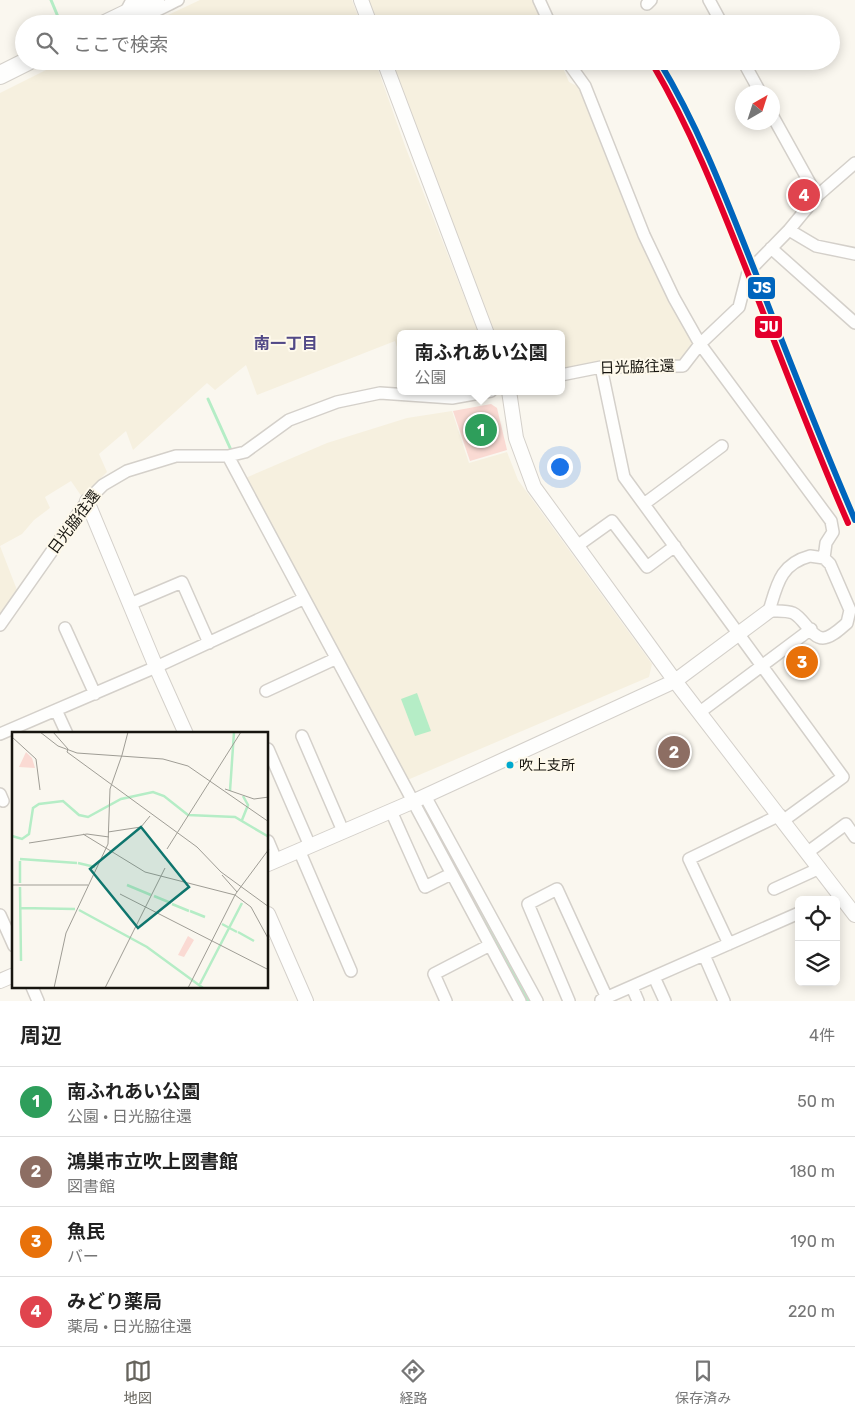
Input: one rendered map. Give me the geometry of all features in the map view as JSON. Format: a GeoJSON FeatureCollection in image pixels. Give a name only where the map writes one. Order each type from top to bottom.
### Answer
{"type":"FeatureCollection","features":[{"type":"Feature","properties":{"kind":"main road"},"geometry":{"type":"LineString","coordinates":[[117,15],[128,7],[156,0]]}},
{"type":"Feature","properties":{"kind":"main road"},"geometry":{"type":"LineString","coordinates":[[0,75],[15,68]]}},
{"type":"Feature","properties":{"kind":"street"},"geometry":{"type":"LineString","coordinates":[[146,15],[178,0]]}},
{"type":"Feature","properties":{"kind":"street"},"geometry":{"type":"LineString","coordinates":[[361,0],[367,15]]}},
{"type":"Feature","properties":{"kind":"street"},"geometry":{"type":"LineString","coordinates":[[539,0],[546,15]]}},
{"type":"Feature","properties":{"kind":"street"},"geometry":{"type":"LineString","coordinates":[[709,0],[717,15]]}},
{"type":"Feature","properties":{"kind":"street"},"geometry":{"type":"LineString","coordinates":[[387,70],[485,330]]}},
{"type":"Feature","properties":{"kind":"street"},"geometry":{"type":"LineString","coordinates":[[573,70],[585,86],[644,235],[674,298],[700,344],[832,520],[834,532],[826,542],[824,558]]}},
{"type":"Feature","properties":{"kind":"street"},"geometry":{"type":"LineString","coordinates":[[748,70],[756,85]]}},
{"type":"Feature","properties":{"kind":"street"},"geometry":{"type":"LineString","coordinates":[[780,129],[817,196]]}},
{"type":"Feature","properties":{"kind":"street","name":"日光脇往還"},"geometry":{"type":"LineString","coordinates":[[565,374],[601,367],[683,366],[700,344],[739,307],[748,272],[789,230],[817,196],[855,163]]}},
{"type":"Feature","properties":{"kind":"street"},"geometry":{"type":"LineString","coordinates":[[789,230],[816,246],[855,254]]}},
{"type":"Feature","properties":{"kind":"street"},"geometry":{"type":"LineString","coordinates":[[771,248],[855,323]]}},
{"type":"Feature","properties":{"kind":"street"},"geometry":{"type":"LineString","coordinates":[[601,367],[624,477],[842,777],[782,817],[689,859],[729,944]]}},
{"type":"Feature","properties":{"kind":"street","name":"日光脇往還"},"geometry":{"type":"LineString","coordinates":[[0,625],[87,501],[103,485],[127,472],[176,456],[228,456],[245,452],[289,420],[337,402],[380,393],[397,394]]}},
{"type":"Feature","properties":{"kind":"street","name":"日光脇往還"},"geometry":{"type":"LineString","coordinates":[[409,395],[452,398],[469,395]]}},
{"type":"Feature","properties":{"kind":"street"},"geometry":{"type":"LineString","coordinates":[[510,395],[516,438],[534,487],[675,681],[820,868],[834,896]]}},
{"type":"Feature","properties":{"kind":"street"},"geometry":{"type":"LineString","coordinates":[[644,504],[722,446]]}},
{"type":"Feature","properties":{"kind":"street"},"geometry":{"type":"LineString","coordinates":[[228,456],[335,659],[537,1001]]}},
{"type":"Feature","properties":{"kind":"street"},"geometry":{"type":"LineString","coordinates":[[87,501],[185,732]]}},
{"type":"Feature","properties":{"kind":"street"},"geometry":{"type":"LineString","coordinates":[[577,546],[612,521],[647,567],[675,546]]}},
{"type":"Feature","properties":{"kind":"street"},"geometry":{"type":"LineString","coordinates":[[269,846],[272,862],[418,799],[675,681],[769,611],[776,584],[784,572],[804,558],[810,556],[824,558],[830,564],[850,610],[850,617],[847,624],[829,637],[822,638],[817,636],[799,616],[791,612],[769,611]]}},
{"type":"Feature","properties":{"kind":"street"},"geometry":{"type":"LineString","coordinates":[[130,604],[182,582],[208,643]]}},
{"type":"Feature","properties":{"kind":"street"},"geometry":{"type":"LineString","coordinates":[[0,734],[156,667],[303,599]]}},
{"type":"Feature","properties":{"kind":"street"},"geometry":{"type":"LineString","coordinates":[[65,628],[95,694]]}},
{"type":"Feature","properties":{"kind":"street"},"geometry":{"type":"LineString","coordinates":[[700,712],[811,629]]}},
{"type":"Feature","properties":{"kind":"street"},"geometry":{"type":"LineString","coordinates":[[266,691],[335,659]]}},
{"type":"Feature","properties":{"kind":"street"},"geometry":{"type":"LineString","coordinates":[[56,710],[65,732]]}},
{"type":"Feature","properties":{"kind":"street"},"geometry":{"type":"LineString","coordinates":[[302,736],[343,831]]}},
{"type":"Feature","properties":{"kind":"street"},"geometry":{"type":"LineString","coordinates":[[269,752],[351,971]]}},
{"type":"Feature","properties":{"kind":"street"},"geometry":{"type":"LineString","coordinates":[[418,799],[451,874],[520,1001]]}},
{"type":"Feature","properties":{"kind":"street"},"geometry":{"type":"LineString","coordinates":[[391,811],[425,888],[451,874]]}},
{"type":"Feature","properties":{"kind":"street"},"geometry":{"type":"LineString","coordinates":[[808,852],[846,824],[855,837]]}},
{"type":"Feature","properties":{"kind":"street"},"geometry":{"type":"LineString","coordinates":[[774,889],[820,868]]}},
{"type":"Feature","properties":{"kind":"street"},"geometry":{"type":"LineString","coordinates":[[569,1001],[528,904],[557,889],[604,999],[795,915]]}},
{"type":"Feature","properties":{"kind":"street"},"geometry":{"type":"LineString","coordinates":[[840,902],[855,915]]}},
{"type":"Feature","properties":{"kind":"street"},"geometry":{"type":"LineString","coordinates":[[0,915],[12,942]]}},
{"type":"Feature","properties":{"kind":"street"},"geometry":{"type":"LineString","coordinates":[[269,916],[306,1001]]}},
{"type":"Feature","properties":{"kind":"street"},"geometry":{"type":"LineString","coordinates":[[446,1001],[434,974],[490,945]]}},
{"type":"Feature","properties":{"kind":"street"},"geometry":{"type":"LineString","coordinates":[[704,955],[724,1001]]}},
{"type":"Feature","properties":{"kind":"street"},"geometry":{"type":"LineString","coordinates":[[0,981],[12,977]]}},
{"type":"Feature","properties":{"kind":"street"},"geometry":{"type":"LineString","coordinates":[[654,977],[665,1001]]}},
{"type":"Feature","properties":{"kind":"street"},"geometry":{"type":"LineString","coordinates":[[632,987],[638,1001]]}},
{"type":"Feature","properties":{"kind":"street"},"geometry":{"type":"LineString","coordinates":[[32,988],[38,1001]]}},
{"type":"Feature","properties":{"kind":"shaded area"},"geometry":{"type":"Polygon","coordinates":[[[200,0],[352,0],[358,15],[168,15],[200,0]]]}},
{"type":"Feature","properties":{"kind":"shaded area"},"geometry":{"type":"Polygon","coordinates":[[[365,0],[533,0],[539,15],[370,15],[365,0]]]}},
{"type":"Feature","properties":{"kind":"shaded area"},"geometry":{"type":"Polygon","coordinates":[[[46,70],[378,70],[405,146],[477,330],[397,330],[397,347],[395,341],[257,395],[246,365],[215,390],[207,383],[133,450],[126,431],[99,454],[107,472],[82,497],[71,481],[45,497],[50,508],[34,520],[22,534],[0,546],[0,93],[46,70]]]}},
{"type":"Feature","properties":{"kind":"shaded area"},"geometry":{"type":"Polygon","coordinates":[[[390,70],[564,70],[569,82],[581,88],[623,199],[694,343],[690,353],[684,359],[672,364],[565,372],[565,330],[489,330],[390,70]]]}},
{"type":"Feature","properties":{"kind":"shaded area"},"geometry":{"type":"Polygon","coordinates":[[[491,404],[497,408],[507,450],[470,461],[453,411],[491,404]]]}},
{"type":"Feature","properties":{"kind":"shaded area"},"geometry":{"type":"Polygon","coordinates":[[[452,411],[469,463],[507,452],[518,480],[652,664],[649,677],[405,781],[243,479],[327,443],[407,418],[452,411]]]}},
{"type":"Feature","properties":{"kind":"shaded area"},"geometry":{"type":"Polygon","coordinates":[[[0,546],[17,590],[0,614],[0,546]]]}},
{"type":"Feature","properties":{"kind":"shaded area"},"geometry":{"type":"Polygon","coordinates":[[[417,693],[431,731],[415,736],[401,699],[417,693]]]}},
{"type":"Feature","properties":{"kind":"waterway"},"geometry":{"type":"LineString","coordinates":[[51,0],[57,15]]}},
{"type":"Feature","properties":{"kind":"waterway"},"geometry":{"type":"LineString","coordinates":[[208,399],[231,450]]}},
{"type":"Feature","properties":{"kind":"waterway"},"geometry":{"type":"LineString","coordinates":[[472,900],[528,1001]]}},
{"type":"Feature","properties":{"kind":"transit line","name":"JU"},"geometry":{"type":"LineString","coordinates":[[656,70],[706,170],[848,523]]}},
{"type":"Feature","properties":{"kind":"transit line","name":"JS"},"geometry":{"type":"LineString","coordinates":[[664,70],[712,166],[855,520]]}},
{"type":"Feature","properties":{"kind":"place","name":"みどり薬局"},"geometry":{"type":"Point","coordinates":[804,195]}},
{"type":"Feature","properties":{"kind":"place","name":"南ふれあい公園"},"geometry":{"type":"Point","coordinates":[481,430]}},
{"type":"Feature","properties":{"kind":"place","name":"魚民"},"geometry":{"type":"Point","coordinates":[802,662]}},
{"type":"Feature","properties":{"kind":"place","name":"鴻巣市立吹上図書館"},"geometry":{"type":"Point","coordinates":[674,752]}},
{"type":"Feature","properties":{"kind":"place","name":"吹上支所"},"geometry":{"type":"Point","coordinates":[510,765]}},
{"type":"Feature","properties":{"kind":"district","name":"南一丁目"},"geometry":{"type":"Point","coordinates":[286,343]}}]}
